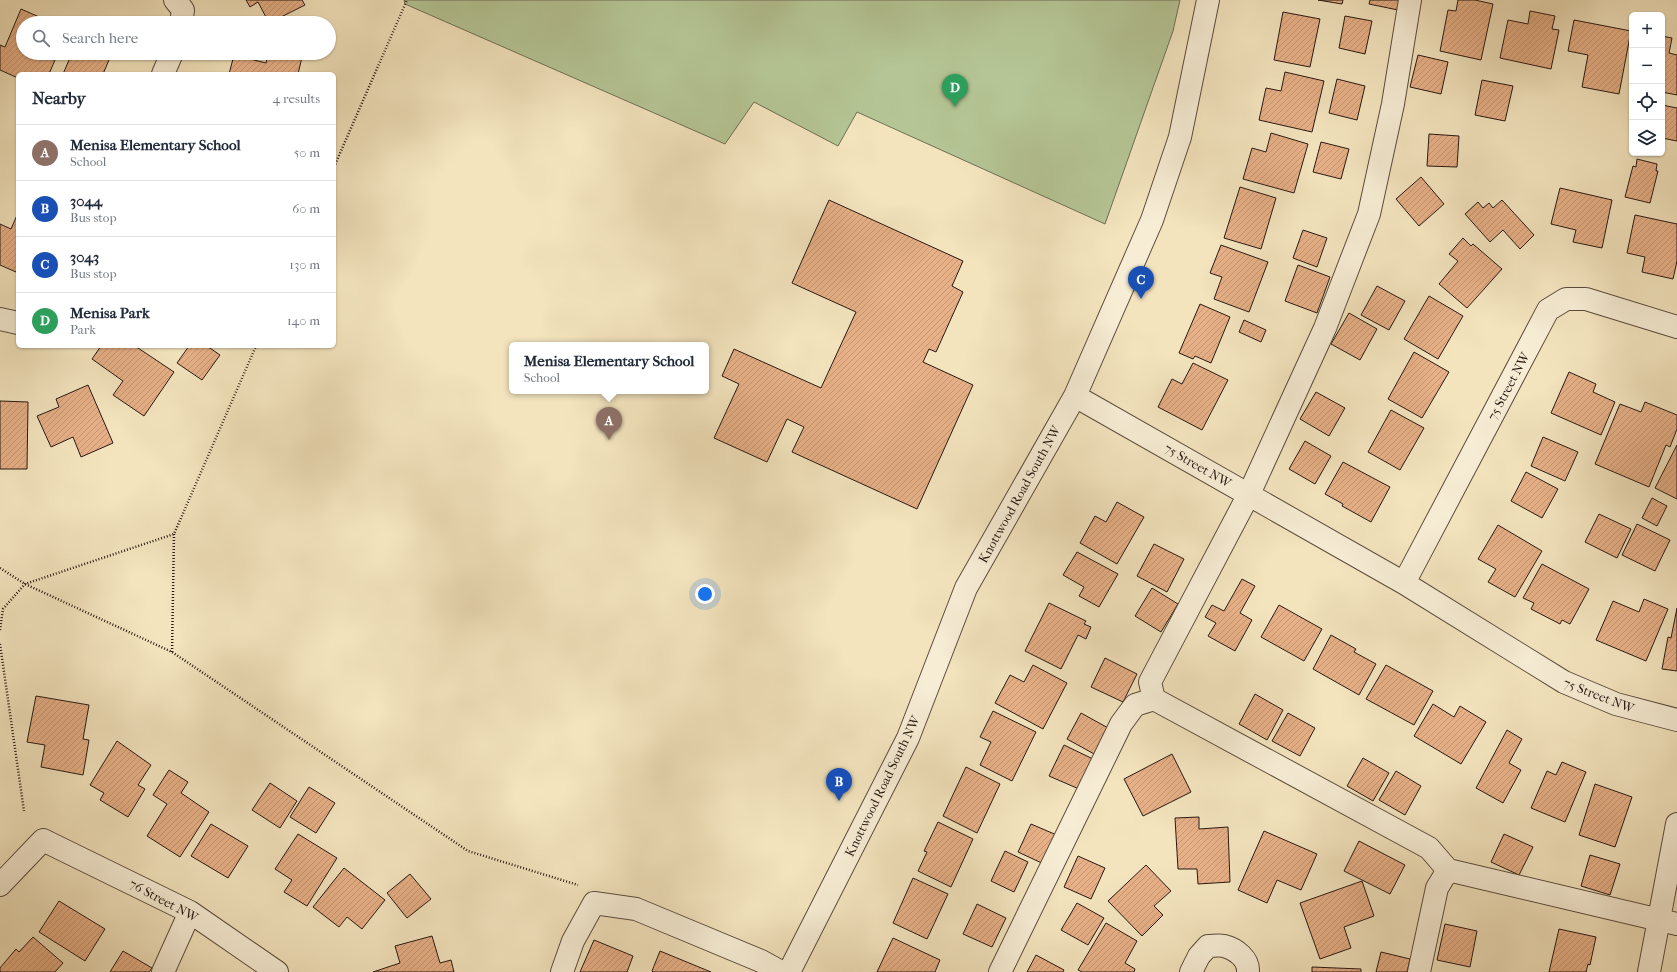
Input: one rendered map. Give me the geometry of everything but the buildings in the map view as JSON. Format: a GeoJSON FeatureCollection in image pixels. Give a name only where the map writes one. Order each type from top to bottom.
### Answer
{"type":"FeatureCollection","features":[{"type":"Feature","properties":{"kind":"street","name":"Knottwood Road South NW"},"geometry":{"type":"LineString","coordinates":[[789,972],[908,738],[966,588],[1075,396],[1155,212],[1180,137],[1208,0]]}},
{"type":"Feature","properties":{"kind":"street"},"geometry":{"type":"LineString","coordinates":[[1410,0],[1393,104],[1369,214],[1325,328],[1249,494],[1150,682],[1154,698],[1429,848],[1448,870],[1668,923]]}},
{"type":"Feature","properties":{"kind":"street"},"geometry":{"type":"LineString","coordinates":[[164,72],[169,60]]}},
{"type":"Feature","properties":{"kind":"street","name":"75 Street NW"},"geometry":{"type":"LineString","coordinates":[[1404,582],[1548,310],[1566,299],[1586,299],[1677,327]]}},
{"type":"Feature","properties":{"kind":"street"},"geometry":{"type":"LineString","coordinates":[[0,319],[16,323]]}},
{"type":"Feature","properties":{"kind":"street","name":"75 Street NW"},"geometry":{"type":"LineString","coordinates":[[1075,396],[1404,582],[1564,682],[1616,704],[1677,720]]}},
{"type":"Feature","properties":{"kind":"street"},"geometry":{"type":"LineString","coordinates":[[1000,972],[1121,724],[1135,705],[1154,698]]}},
{"type":"Feature","properties":{"kind":"street"},"geometry":{"type":"LineString","coordinates":[[1649,972],[1668,923],[1677,824]]}},
{"type":"Feature","properties":{"kind":"street","name":"76 Street NW"},"geometry":{"type":"LineString","coordinates":[[0,885],[43,840],[190,912],[277,972]]}},
{"type":"Feature","properties":{"kind":"street"},"geometry":{"type":"LineString","coordinates":[[1419,972],[1438,888],[1448,870]]}},
{"type":"Feature","properties":{"kind":"street"},"geometry":{"type":"LineString","coordinates":[[562,972],[573,941],[594,904],[636,909],[761,961],[781,972]]}},
{"type":"Feature","properties":{"kind":"street"},"geometry":{"type":"LineString","coordinates":[[162,972],[190,912]]}},
{"type":"Feature","properties":{"kind":"street"},"geometry":{"type":"LineString","coordinates":[[1191,972],[1199,956],[1208,946],[1223,946],[1241,954],[1248,966],[1248,972]]}},
{"type":"Feature","properties":{"kind":"path"},"geometry":{"type":"LineString","coordinates":[[336,162],[407,0]]}},
{"type":"Feature","properties":{"kind":"path"},"geometry":{"type":"LineString","coordinates":[[172,652],[174,534],[255,348]]}},
{"type":"Feature","properties":{"kind":"path"},"geometry":{"type":"LineString","coordinates":[[0,630],[3,610],[25,584],[174,534]]}},
{"type":"Feature","properties":{"kind":"path"},"geometry":{"type":"LineString","coordinates":[[0,568],[25,584],[172,652],[468,851],[580,885],[594,904]]}},
{"type":"Feature","properties":{"kind":"path"},"geometry":{"type":"LineString","coordinates":[[0,644],[24,811]]}},
{"type":"Feature","properties":{"kind":"green space"},"geometry":{"type":"Polygon","coordinates":[[[404,0],[1180,0],[1173,31],[1105,224],[857,112],[838,146],[754,102],[725,144],[405,4],[404,0]]]}},
{"type":"Feature","properties":{"kind":"place","name":"Menisa Park"},"geometry":{"type":"Point","coordinates":[955,107]}},
{"type":"Feature","properties":{"kind":"place","name":"3043"},"geometry":{"type":"Point","coordinates":[1141,299]}},
{"type":"Feature","properties":{"kind":"place","name":"Menisa Elementary School"},"geometry":{"type":"Point","coordinates":[609,440]}},
{"type":"Feature","properties":{"kind":"place","name":"3044"},"geometry":{"type":"Point","coordinates":[839,801]}}]}
